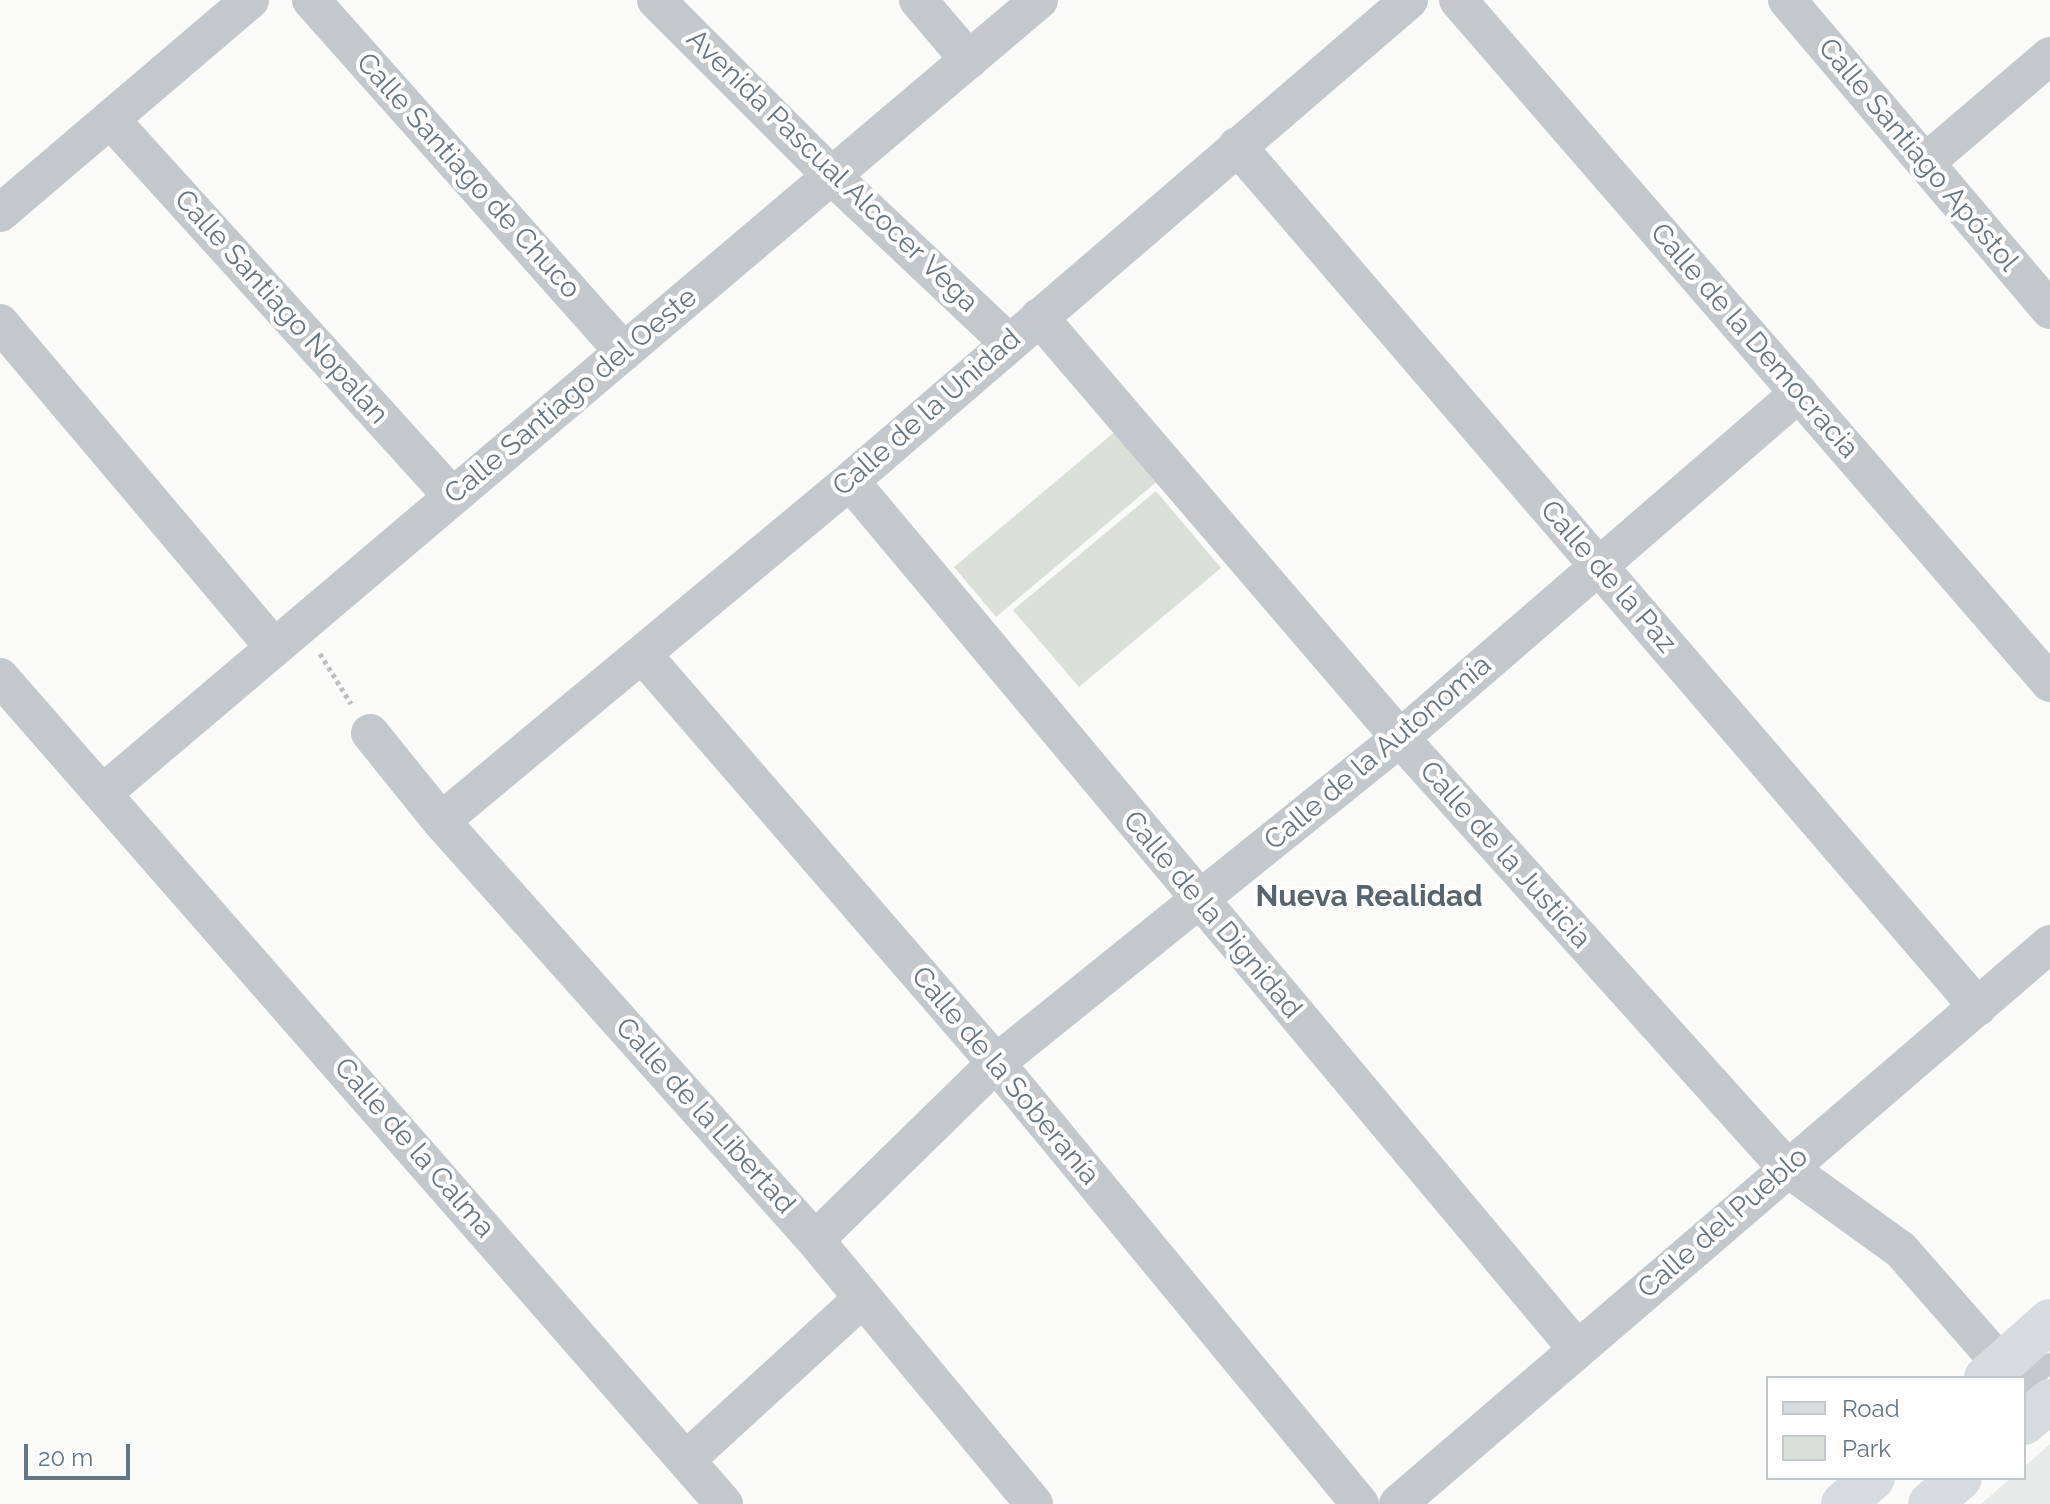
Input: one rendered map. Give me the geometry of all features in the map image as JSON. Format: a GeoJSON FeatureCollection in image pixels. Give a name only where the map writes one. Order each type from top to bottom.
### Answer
{"type":"FeatureCollection","features":[{"type":"Feature","properties":{"kind":"main road"},"geometry":{"type":"LineString","coordinates":[[2003,1376],[2050,1321]]}},
{"type":"Feature","properties":{"kind":"main road"},"geometry":{"type":"LineString","coordinates":[[2026,1421],[2050,1401]]}},
{"type":"Feature","properties":{"kind":"main road"},"geometry":{"type":"LineString","coordinates":[[1843,1504],[1871,1480]]}},
{"type":"Feature","properties":{"kind":"main road"},"geometry":{"type":"LineString","coordinates":[[1930,1504],[1958,1480]]}},
{"type":"Feature","properties":{"kind":"street"},"geometry":{"type":"LineString","coordinates":[[0,213],[250,0]]}},
{"type":"Feature","properties":{"kind":"street","name":"Calle Santiago de Chuco"},"geometry":{"type":"LineString","coordinates":[[311,0],[624,352]]}},
{"type":"Feature","properties":{"kind":"street","name":"Avenida Pascual Alcocer Vega"},"geometry":{"type":"LineString","coordinates":[[656,0],[833,177],[1008,342]]}},
{"type":"Feature","properties":{"kind":"street"},"geometry":{"type":"LineString","coordinates":[[918,0],[969,60]]}},
{"type":"Feature","properties":{"kind":"street","name":"Calle Santiago del Oeste"},"geometry":{"type":"LineString","coordinates":[[103,793],[1039,0]]}},
{"type":"Feature","properties":{"kind":"street","name":"Calle de la Unidad"},"geometry":{"type":"LineString","coordinates":[[441,821],[850,481],[1409,0]]}},
{"type":"Feature","properties":{"kind":"street","name":"Calle de la Democracia"},"geometry":{"type":"LineString","coordinates":[[1458,0],[2050,683]]}},
{"type":"Feature","properties":{"kind":"street","name":"Calle Santiago Apóstol"},"geometry":{"type":"LineString","coordinates":[[1787,0],[2050,310]]}},
{"type":"Feature","properties":{"kind":"street"},"geometry":{"type":"LineString","coordinates":[[1925,163],[2050,56]]}},
{"type":"Feature","properties":{"kind":"street","name":"Calle Santiago Nopalan"},"geometry":{"type":"LineString","coordinates":[[110,119],[452,496]]}},
{"type":"Feature","properties":{"kind":"street","name":"Calle de la Paz"},"geometry":{"type":"LineString","coordinates":[[1237,146],[1978,1007]]}},
{"type":"Feature","properties":{"kind":"street","name":"Calle de la Justicia"},"geometry":{"type":"LineString","coordinates":[[1039,317],[1400,738],[1786,1167],[1901,1250],[2003,1376]]}},
{"type":"Feature","properties":{"kind":"street"},"geometry":{"type":"LineString","coordinates":[[0,323],[287,635]]}},
{"type":"Feature","properties":{"kind":"street","name":"Calle de la Autonomía"},"geometry":{"type":"LineString","coordinates":[[815,1240],[996,1063],[1400,738],[1597,564],[1799,393]]}},
{"type":"Feature","properties":{"kind":"street","name":"Calle de la Dignidad"},"geometry":{"type":"LineString","coordinates":[[850,481],[1577,1349]]}},
{"type":"Feature","properties":{"kind":"street","name":"Calle de la Soberanía"},"geometry":{"type":"LineString","coordinates":[[643,655],[996,1063],[1360,1504]]}},
{"type":"Feature","properties":{"kind":"street","name":"Calle de la Calma"},"geometry":{"type":"LineString","coordinates":[[0,677],[724,1504]]}},
{"type":"Feature","properties":{"kind":"street","name":"Calle de la Libertad"},"geometry":{"type":"LineString","coordinates":[[370,733],[441,821],[815,1240],[1034,1504]]}},
{"type":"Feature","properties":{"kind":"street","name":"Calle del Pueblo"},"geometry":{"type":"LineString","coordinates":[[1398,1504],[1786,1167],[2050,944]]}},
{"type":"Feature","properties":{"kind":"street"},"geometry":{"type":"LineString","coordinates":[[686,1460],[863,1298]]}},
{"type":"Feature","properties":{"kind":"lane"},"geometry":{"type":"LineString","coordinates":[[2003,1376],[2050,1363]]}},
{"type":"Feature","properties":{"kind":"path"},"geometry":{"type":"LineString","coordinates":[[287,635],[370,733]]}},
{"type":"Feature","properties":{"kind":"shaded area"},"geometry":{"type":"Polygon","coordinates":[[[2050,1444],[2050,1504],[1981,1504],[2009,1480],[2026,1480],[2026,1465],[2050,1444]]]}},
{"type":"Feature","properties":{"kind":"green space"},"geometry":{"type":"Polygon","coordinates":[[[1117,430],[1160,479],[996,617],[954,567],[1117,430]]]}},
{"type":"Feature","properties":{"kind":"green space"},"geometry":{"type":"Polygon","coordinates":[[[1156,491],[1221,568],[1079,687],[1013,610],[1156,491]]]}},
{"type":"Feature","properties":{"kind":"district","name":"Nueva Realidad"},"geometry":{"type":"Point","coordinates":[1369,897]}}]}
